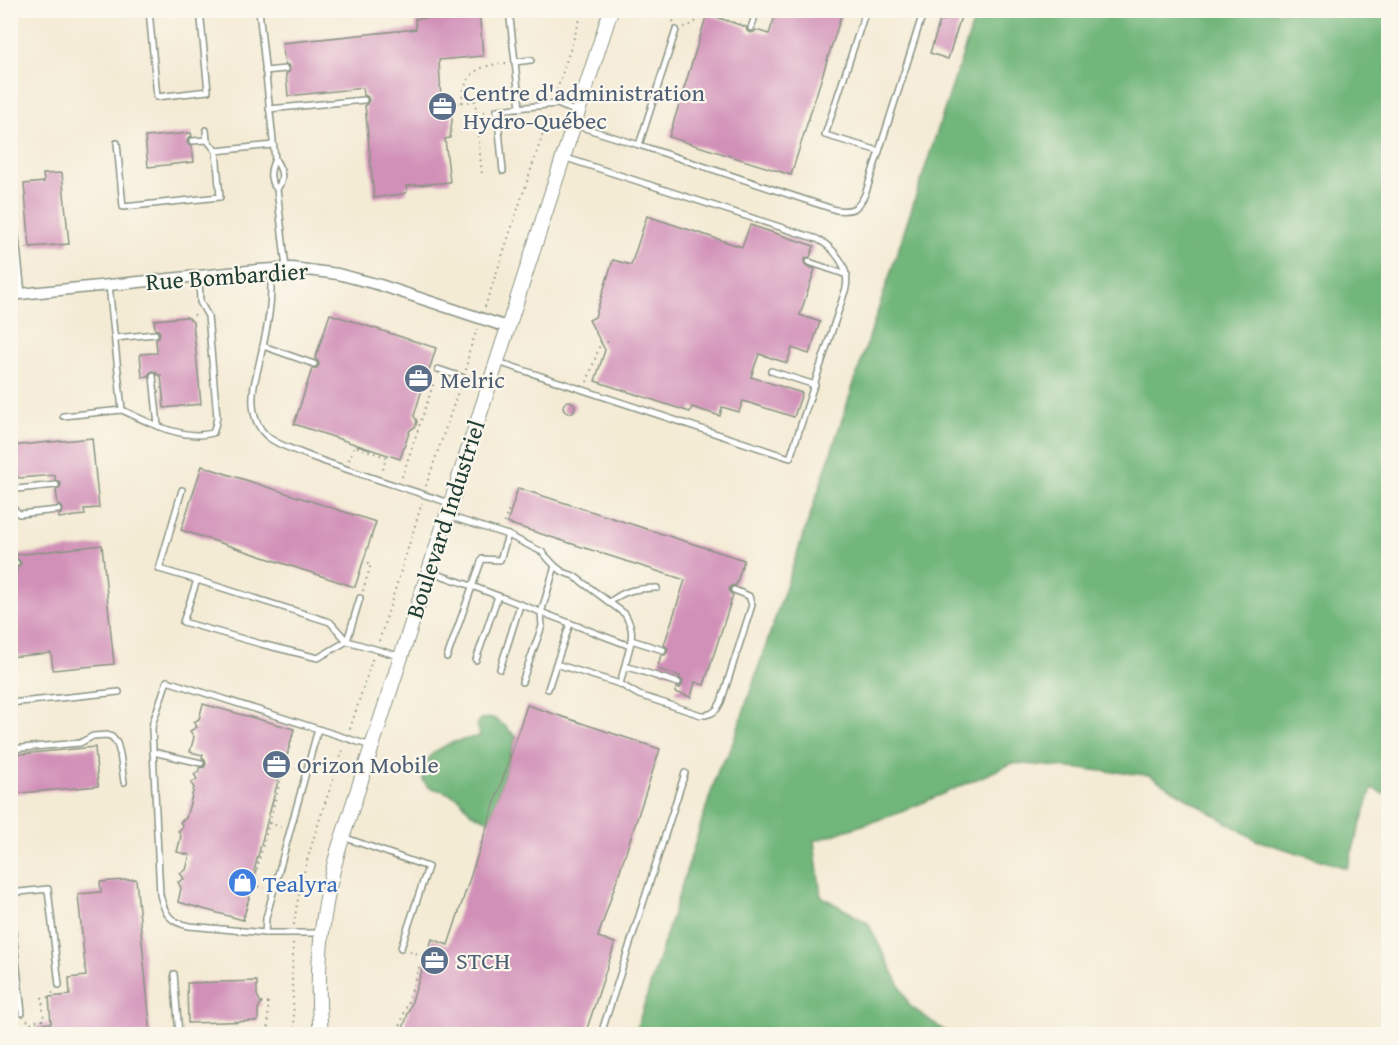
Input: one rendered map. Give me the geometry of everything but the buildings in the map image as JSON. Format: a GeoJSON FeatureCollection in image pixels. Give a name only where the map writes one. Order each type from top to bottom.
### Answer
{"type":"FeatureCollection","features":[{"type":"Feature","properties":{"kind":"street","name":"Boulevard Industriel"},"geometry":{"type":"LineString","coordinates":[[321,1035],[318,979],[321,933],[329,883],[342,837],[611,10]]}},
{"type":"Feature","properties":{"kind":"street","name":"Rue Bombardier"},"geometry":{"type":"LineString","coordinates":[[16,294],[285,268],[327,271],[350,276],[507,327]]}},
{"type":"Feature","properties":{"kind":"lane"},"geometry":{"type":"LineString","coordinates":[[149,10],[157,97],[208,91],[200,10]]}},
{"type":"Feature","properties":{"kind":"lane"},"geometry":{"type":"LineString","coordinates":[[259,10],[273,145],[275,159],[281,169],[282,182],[278,189],[285,268]]}},
{"type":"Feature","properties":{"kind":"lane"},"geometry":{"type":"LineString","coordinates":[[509,10],[520,108]]}},
{"type":"Feature","properties":{"kind":"lane"},"geometry":{"type":"LineString","coordinates":[[751,28],[757,10]]}},
{"type":"Feature","properties":{"kind":"lane"},"geometry":{"type":"LineString","coordinates":[[866,10],[825,135],[879,151]]}},
{"type":"Feature","properties":{"kind":"lane"},"geometry":{"type":"LineString","coordinates":[[503,171],[498,110],[557,104],[576,118],[639,145],[836,210],[845,211],[855,208],[861,203],[925,10],[942,16]]}},
{"type":"Feature","properties":{"kind":"lane"},"geometry":{"type":"LineString","coordinates":[[639,145],[676,30]]}},
{"type":"Feature","properties":{"kind":"lane"},"geometry":{"type":"LineString","coordinates":[[515,62],[531,60]]}},
{"type":"Feature","properties":{"kind":"lane"},"geometry":{"type":"LineString","coordinates":[[265,71],[285,69]]}},
{"type":"Feature","properties":{"kind":"lane"},"geometry":{"type":"LineString","coordinates":[[270,109],[364,100]]}},
{"type":"Feature","properties":{"kind":"lane"},"geometry":{"type":"LineString","coordinates":[[117,143],[123,207],[220,197],[216,151],[207,140],[206,130]]}},
{"type":"Feature","properties":{"kind":"lane"},"geometry":{"type":"LineString","coordinates":[[192,141],[207,140]]}},
{"type":"Feature","properties":{"kind":"lane"},"geometry":{"type":"LineString","coordinates":[[216,151],[273,145]]}},
{"type":"Feature","properties":{"kind":"lane"},"geometry":{"type":"LineString","coordinates":[[497,362],[790,458],[815,385],[846,288],[847,275],[839,257],[831,248],[817,239],[563,157]]}},
{"type":"Feature","properties":{"kind":"lane"},"geometry":{"type":"LineString","coordinates":[[275,159],[271,176],[272,183],[278,189]]}},
{"type":"Feature","properties":{"kind":"lane"},"geometry":{"type":"LineString","coordinates":[[10,181],[16,294]]}},
{"type":"Feature","properties":{"kind":"lane"},"geometry":{"type":"LineString","coordinates":[[809,262],[847,275]]}},
{"type":"Feature","properties":{"kind":"lane"},"geometry":{"type":"LineString","coordinates":[[270,269],[272,293],[253,394],[253,414],[267,436],[279,444],[346,468],[508,535],[542,552],[563,572],[574,576],[625,614],[633,633],[620,684]]}},
{"type":"Feature","properties":{"kind":"lane"},"geometry":{"type":"LineString","coordinates":[[63,416],[122,410],[158,426],[181,433],[213,433],[217,417],[208,316],[200,302],[199,276]]}},
{"type":"Feature","properties":{"kind":"lane"},"geometry":{"type":"LineString","coordinates":[[109,285],[122,410]]}},
{"type":"Feature","properties":{"kind":"lane"},"geometry":{"type":"LineString","coordinates":[[115,338],[155,334]]}},
{"type":"Feature","properties":{"kind":"lane"},"geometry":{"type":"LineString","coordinates":[[263,346],[314,364]]}},
{"type":"Feature","properties":{"kind":"lane"},"geometry":{"type":"LineString","coordinates":[[438,369],[489,386]]}},
{"type":"Feature","properties":{"kind":"lane"},"geometry":{"type":"LineString","coordinates":[[771,371],[815,385]]}},
{"type":"Feature","properties":{"kind":"lane"},"geometry":{"type":"LineString","coordinates":[[153,376],[158,426]]}},
{"type":"Feature","properties":{"kind":"lane"},"geometry":{"type":"LineString","coordinates":[[10,492],[17,489],[56,485]]}},
{"type":"Feature","properties":{"kind":"lane"},"geometry":{"type":"LineString","coordinates":[[182,490],[159,569],[330,622],[347,641],[400,657]]}},
{"type":"Feature","properties":{"kind":"lane"},"geometry":{"type":"LineString","coordinates":[[10,505],[19,514],[58,510]]}},
{"type":"Feature","properties":{"kind":"lane"},"geometry":{"type":"LineString","coordinates":[[447,657],[482,559],[500,560],[508,535]]}},
{"type":"Feature","properties":{"kind":"lane"},"geometry":{"type":"LineString","coordinates":[[522,682],[542,626],[541,613],[555,566]]}},
{"type":"Feature","properties":{"kind":"lane"},"geometry":{"type":"LineString","coordinates":[[428,571],[570,624],[631,643],[663,650]]}},
{"type":"Feature","properties":{"kind":"lane"},"geometry":{"type":"LineString","coordinates":[[197,580],[183,622],[318,658],[347,641],[360,598]]}},
{"type":"Feature","properties":{"kind":"lane"},"geometry":{"type":"LineString","coordinates":[[609,603],[626,591],[657,588]]}},
{"type":"Feature","properties":{"kind":"lane"},"geometry":{"type":"LineString","coordinates":[[556,664],[620,684],[639,695],[701,715],[712,713],[717,709],[726,688],[752,605],[749,596],[734,590]]}},
{"type":"Feature","properties":{"kind":"lane"},"geometry":{"type":"LineString","coordinates":[[476,660],[498,596]]}},
{"type":"Feature","properties":{"kind":"lane"},"geometry":{"type":"LineString","coordinates":[[500,669],[520,605]]}},
{"type":"Feature","properties":{"kind":"lane"},"geometry":{"type":"LineString","coordinates":[[548,689],[570,624]]}},
{"type":"Feature","properties":{"kind":"lane"},"geometry":{"type":"LineString","coordinates":[[625,666],[678,683]]}},
{"type":"Feature","properties":{"kind":"lane"},"geometry":{"type":"LineString","coordinates":[[321,933],[265,933],[189,926],[178,924],[166,913],[160,895],[153,722],[166,681],[372,746]]}},
{"type":"Feature","properties":{"kind":"lane"},"geometry":{"type":"LineString","coordinates":[[10,703],[119,692]]}},
{"type":"Feature","properties":{"kind":"lane"},"geometry":{"type":"LineString","coordinates":[[265,933],[266,918],[273,891],[318,729]]}},
{"type":"Feature","properties":{"kind":"lane"},"geometry":{"type":"LineString","coordinates":[[10,749],[80,742],[93,736],[107,735],[117,743],[124,782]]}},
{"type":"Feature","properties":{"kind":"lane"},"geometry":{"type":"LineString","coordinates":[[153,752],[201,763]]}},
{"type":"Feature","properties":{"kind":"lane"},"geometry":{"type":"LineString","coordinates":[[601,1035],[685,772]]}},
{"type":"Feature","properties":{"kind":"lane"},"geometry":{"type":"LineString","coordinates":[[342,837],[428,867],[401,948]]}},
{"type":"Feature","properties":{"kind":"lane"},"geometry":{"type":"LineString","coordinates":[[10,893],[48,889],[59,985]]}},
{"type":"Feature","properties":{"kind":"lane"},"geometry":{"type":"LineString","coordinates":[[10,905],[22,1013]]}},
{"type":"Feature","properties":{"kind":"lane"},"geometry":{"type":"LineString","coordinates":[[174,974],[179,1035]]}},
{"type":"Feature","properties":{"kind":"path"},"geometry":{"type":"LineString","coordinates":[[555,94],[584,10]]}},
{"type":"Feature","properties":{"kind":"path"},"geometry":{"type":"LineString","coordinates":[[672,21],[676,10]]}},
{"type":"Feature","properties":{"kind":"path"},"geometry":{"type":"LineString","coordinates":[[676,30],[689,26],[707,14],[751,28]]}},
{"type":"Feature","properties":{"kind":"path"},"geometry":{"type":"LineString","coordinates":[[462,103],[465,83],[476,70],[505,63]]}},
{"type":"Feature","properties":{"kind":"path"},"geometry":{"type":"LineString","coordinates":[[450,104],[475,101],[482,175]]}},
{"type":"Feature","properties":{"kind":"path"},"geometry":{"type":"LineString","coordinates":[[486,304],[549,115]]}},
{"type":"Feature","properties":{"kind":"path"},"geometry":{"type":"LineString","coordinates":[[27,248],[39,247]]}},
{"type":"Feature","properties":{"kind":"path"},"geometry":{"type":"LineString","coordinates":[[466,369],[476,332]]}},
{"type":"Feature","properties":{"kind":"path"},"geometry":{"type":"LineString","coordinates":[[584,391],[601,342],[608,342]]}},
{"type":"Feature","properties":{"kind":"path"},"geometry":{"type":"LineString","coordinates":[[405,469],[434,382],[430,380]]}},
{"type":"Feature","properties":{"kind":"path","name":"Boulevard Industriel"},"geometry":{"type":"LineString","coordinates":[[426,487],[459,390]]}},
{"type":"Feature","properties":{"kind":"path"},"geometry":{"type":"LineString","coordinates":[[346,468],[354,446],[386,457],[386,463]]}},
{"type":"Feature","properties":{"kind":"path","name":"Boulevard Industriel"},"geometry":{"type":"LineString","coordinates":[[380,638],[421,506]]}},
{"type":"Feature","properties":{"kind":"path"},"geometry":{"type":"LineString","coordinates":[[504,523],[507,511],[510,513]]}},
{"type":"Feature","properties":{"kind":"path"},"geometry":{"type":"LineString","coordinates":[[363,591],[372,564],[364,561]]}},
{"type":"Feature","properties":{"kind":"path"},"geometry":{"type":"LineString","coordinates":[[350,729],[372,660]]}},
{"type":"Feature","properties":{"kind":"path"},"geometry":{"type":"LineString","coordinates":[[243,920],[294,729]]}},
{"type":"Feature","properties":{"kind":"path"},"geometry":{"type":"LineString","coordinates":[[295,922],[304,872],[343,750]]}},
{"type":"Feature","properties":{"kind":"path"},"geometry":{"type":"LineString","coordinates":[[284,766],[306,773]]}},
{"type":"Feature","properties":{"kind":"path"},"geometry":{"type":"LineString","coordinates":[[269,823],[290,830]]}},
{"type":"Feature","properties":{"kind":"path"},"geometry":{"type":"LineString","coordinates":[[252,885],[273,891]]}},
{"type":"Feature","properties":{"kind":"path"},"geometry":{"type":"LineString","coordinates":[[293,944],[292,984],[295,1035]]}},
{"type":"Feature","properties":{"kind":"path"},"geometry":{"type":"LineString","coordinates":[[402,1035],[398,1033],[425,956],[413,952]]}},
{"type":"Feature","properties":{"kind":"path"},"geometry":{"type":"LineString","coordinates":[[36,1028],[29,1022],[44,1020],[42,998],[49,997]]}},
{"type":"Feature","properties":{"kind":"path"},"geometry":{"type":"LineString","coordinates":[[261,1003],[268,1003],[270,1035]]}},
{"type":"Feature","properties":{"kind":"path"},"geometry":{"type":"LineString","coordinates":[[236,1022],[237,1035]]}},
{"type":"Feature","properties":{"kind":"green space"},"geometry":{"type":"Polygon","coordinates":[[[977,11],[1388,11],[1388,796],[1372,788],[1347,868],[1256,840],[1149,775],[1013,763],[899,813],[814,841],[821,896],[868,923],[910,1006],[949,1034],[635,1034],[719,767],[729,754],[977,11]]]}},
{"type":"Feature","properties":{"kind":"green space"},"geometry":{"type":"Polygon","coordinates":[[[493,718],[516,737],[489,821],[471,813],[459,798],[428,787],[423,780],[423,765],[434,752],[450,743],[480,736],[477,726],[480,719],[493,718]]]}},
{"type":"Feature","properties":{"kind":"place","name":"Centre d'administration Hydro-Québec"},"geometry":{"type":"Point","coordinates":[442,106]}},
{"type":"Feature","properties":{"kind":"place","name":"Melric"},"geometry":{"type":"Point","coordinates":[419,379]}},
{"type":"Feature","properties":{"kind":"place","name":"Orizon Mobile"},"geometry":{"type":"Point","coordinates":[276,764]}},
{"type":"Feature","properties":{"kind":"place","name":"Tealyra"},"geometry":{"type":"Point","coordinates":[242,883]}},
{"type":"Feature","properties":{"kind":"place","name":"STCH"},"geometry":{"type":"Point","coordinates":[435,960]}}]}
